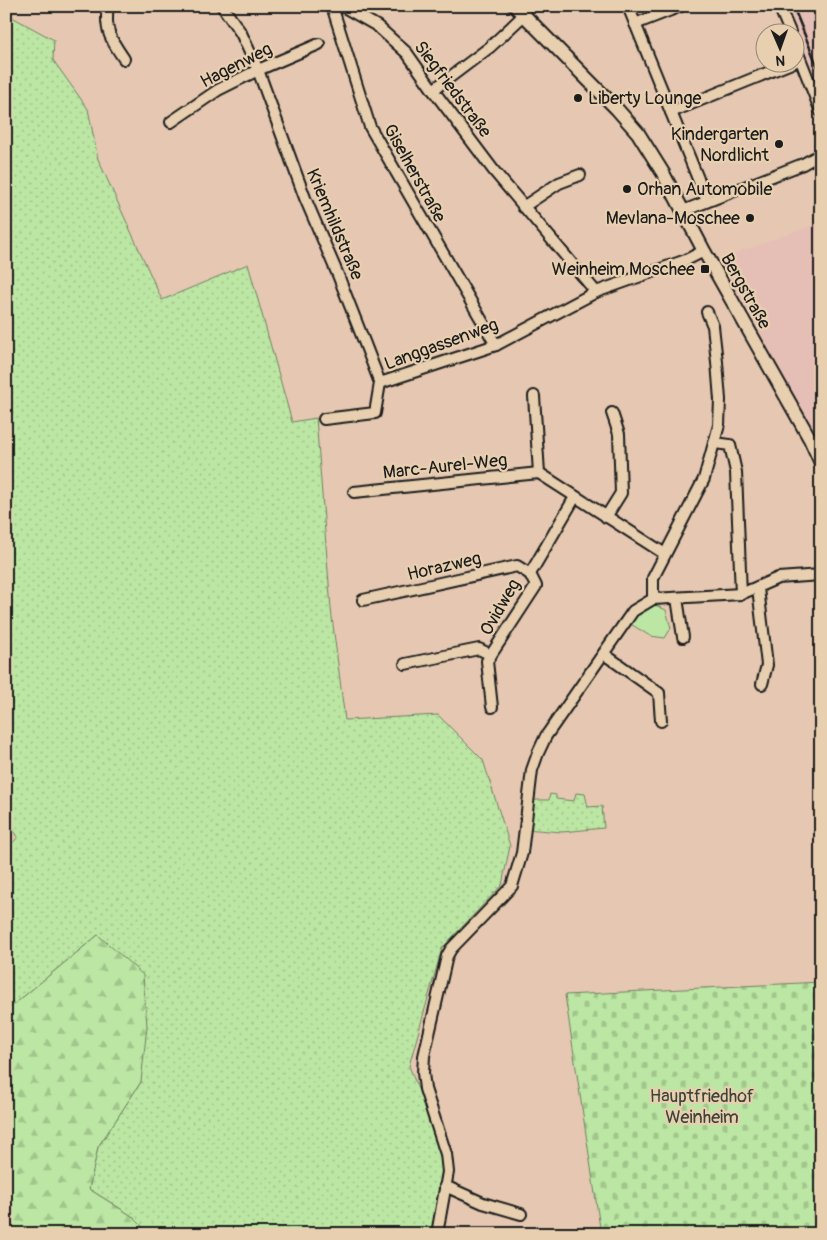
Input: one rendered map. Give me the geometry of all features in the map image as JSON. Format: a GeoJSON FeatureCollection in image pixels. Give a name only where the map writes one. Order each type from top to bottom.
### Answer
{"type":"FeatureCollection","features":[{"type":"Feature","properties":{"kind":"main road","name":"Bergstraße"},"geometry":{"type":"LineString","coordinates":[[520,10],[638,133],[663,174],[821,462]]}},
{"type":"Feature","properties":{"kind":"street"},"geometry":{"type":"LineString","coordinates":[[108,6],[106,17],[110,38],[124,59]]}},
{"type":"Feature","properties":{"kind":"street","name":"Kriemhildstraße"},"geometry":{"type":"LineString","coordinates":[[222,6],[240,33],[258,70],[305,198],[338,275],[380,383]]}},
{"type":"Feature","properties":{"kind":"street","name":"Giselherstraße"},"geometry":{"type":"LineString","coordinates":[[332,6],[370,127],[496,345]]}},
{"type":"Feature","properties":{"kind":"street","name":"Siegfriedstraße"},"geometry":{"type":"LineString","coordinates":[[342,6],[377,26],[407,53],[523,207],[596,292]]}},
{"type":"Feature","properties":{"kind":"street"},"geometry":{"type":"LineString","coordinates":[[628,6],[707,201]]}},
{"type":"Feature","properties":{"kind":"street"},"geometry":{"type":"LineString","coordinates":[[636,24],[680,6]]}},
{"type":"Feature","properties":{"kind":"street"},"geometry":{"type":"LineString","coordinates":[[779,6],[786,22]]}},
{"type":"Feature","properties":{"kind":"street"},"geometry":{"type":"LineString","coordinates":[[433,90],[490,47],[520,10]]}},
{"type":"Feature","properties":{"kind":"street","name":"Hagenweg"},"geometry":{"type":"LineString","coordinates":[[171,122],[218,90],[258,70],[319,44]]}},
{"type":"Feature","properties":{"kind":"street"},"geometry":{"type":"LineString","coordinates":[[671,112],[770,72]]}},
{"type":"Feature","properties":{"kind":"street"},"geometry":{"type":"LineString","coordinates":[[802,72],[821,112]]}},
{"type":"Feature","properties":{"kind":"street"},"geometry":{"type":"LineString","coordinates":[[683,210],[803,164],[821,154]]}},
{"type":"Feature","properties":{"kind":"street"},"geometry":{"type":"LineString","coordinates":[[523,207],[559,184],[580,174]]}},
{"type":"Feature","properties":{"kind":"street","name":"Langgassenweg"},"geometry":{"type":"LineString","coordinates":[[380,383],[496,345],[596,292],[686,260],[704,251]]}},
{"type":"Feature","properties":{"kind":"street"},"geometry":{"type":"LineString","coordinates":[[653,599],[653,578],[704,479],[719,425],[720,400],[713,326],[707,312]]}},
{"type":"Feature","properties":{"kind":"street"},"geometry":{"type":"LineString","coordinates":[[324,419],[375,412],[380,383]]}},
{"type":"Feature","properties":{"kind":"street"},"geometry":{"type":"LineString","coordinates":[[534,396],[539,473],[575,498],[665,554]]}},
{"type":"Feature","properties":{"kind":"street"},"geometry":{"type":"LineString","coordinates":[[606,517],[621,493],[619,434],[612,413]]}},
{"type":"Feature","properties":{"kind":"street"},"geometry":{"type":"LineString","coordinates":[[715,443],[730,446],[736,472],[741,594]]}},
{"type":"Feature","properties":{"kind":"street","name":"Marc-Aurel-Weg"},"geometry":{"type":"LineString","coordinates":[[354,492],[539,473]]}},
{"type":"Feature","properties":{"kind":"street","name":"Ovidweg"},"geometry":{"type":"LineString","coordinates":[[492,708],[487,661],[536,586],[530,574],[575,498]]}},
{"type":"Feature","properties":{"kind":"street","name":"Horazweg"},"geometry":{"type":"LineString","coordinates":[[363,600],[517,566],[530,574]]}},
{"type":"Feature","properties":{"kind":"street"},"geometry":{"type":"LineString","coordinates":[[437,1234],[448,1172],[446,1154],[429,1103],[423,1073],[424,1056],[450,949],[512,886],[522,854],[532,770],[546,736],[633,611],[653,599],[741,594],[778,578],[821,575]]}},
{"type":"Feature","properties":{"kind":"street"},"geometry":{"type":"LineString","coordinates":[[758,588],[768,665],[762,684]]}},
{"type":"Feature","properties":{"kind":"street"},"geometry":{"type":"LineString","coordinates":[[677,598],[683,637]]}},
{"type":"Feature","properties":{"kind":"street","name":"Ovidweg"},"geometry":{"type":"LineString","coordinates":[[405,664],[479,649],[491,655]]}},
{"type":"Feature","properties":{"kind":"street"},"geometry":{"type":"LineString","coordinates":[[604,654],[659,693],[661,721]]}},
{"type":"Feature","properties":{"kind":"street"},"geometry":{"type":"LineString","coordinates":[[445,1186],[483,1203],[521,1214]]}},
{"type":"Feature","properties":{"kind":"shaded area"},"geometry":{"type":"Polygon","coordinates":[[[784,6],[821,6],[821,95],[804,55],[804,22],[791,22],[784,6]]]}},
{"type":"Feature","properties":{"kind":"shaded area"},"geometry":{"type":"Polygon","coordinates":[[[821,222],[821,450],[719,259],[821,222]]]}},
{"type":"Feature","properties":{"kind":"green space"},"geometry":{"type":"Polygon","coordinates":[[[12,17],[54,40],[53,60],[88,109],[98,159],[162,300],[248,264],[292,422],[316,418],[331,609],[345,720],[438,715],[483,760],[510,846],[502,885],[442,948],[409,1066],[442,1150],[441,1188],[433,1234],[150,1234],[132,1216],[89,1189],[98,1147],[141,1082],[98,935],[6,1011],[6,850],[18,837],[6,817],[6,25],[12,17]]]}},
{"type":"Feature","properties":{"kind":"green space"},"geometry":{"type":"Polygon","coordinates":[[[653,604],[666,610],[671,628],[665,638],[650,636],[629,623],[637,613],[653,604]]]}},
{"type":"Feature","properties":{"kind":"green space"},"geometry":{"type":"Polygon","coordinates":[[[576,793],[585,794],[588,807],[602,806],[604,828],[562,832],[525,829],[529,800],[549,800],[550,794],[556,795],[556,799],[574,801],[576,793]]]}},
{"type":"Feature","properties":{"kind":"green space"},"geometry":{"type":"Polygon","coordinates":[[[98,935],[143,975],[147,1026],[141,1082],[98,1147],[89,1189],[132,1216],[150,1234],[6,1234],[6,1011],[98,935]]]}},
{"type":"Feature","properties":{"kind":"green space","name":"Hauptfriedhof Weinheim"},"geometry":{"type":"Polygon","coordinates":[[[821,982],[821,1234],[601,1234],[565,995],[821,982]]]}},
{"type":"Feature","properties":{"kind":"railway"},"geometry":{"type":"LineString","coordinates":[[793,6],[821,75]]}},
{"type":"Feature","properties":{"kind":"place","name":"Liberty Lounge"},"geometry":{"type":"Point","coordinates":[578,98]}},
{"type":"Feature","properties":{"kind":"place","name":"Kindergarten Nordlicht"},"geometry":{"type":"Point","coordinates":[779,144]}},
{"type":"Feature","properties":{"kind":"place","name":"Orhan Automobile"},"geometry":{"type":"Point","coordinates":[627,189]}},
{"type":"Feature","properties":{"kind":"place","name":"Mevlana-Moschee"},"geometry":{"type":"Point","coordinates":[750,218]}},
{"type":"Feature","properties":{"kind":"place","name":"Weinheim Moschee"},"geometry":{"type":"Point","coordinates":[705,269]}}]}
